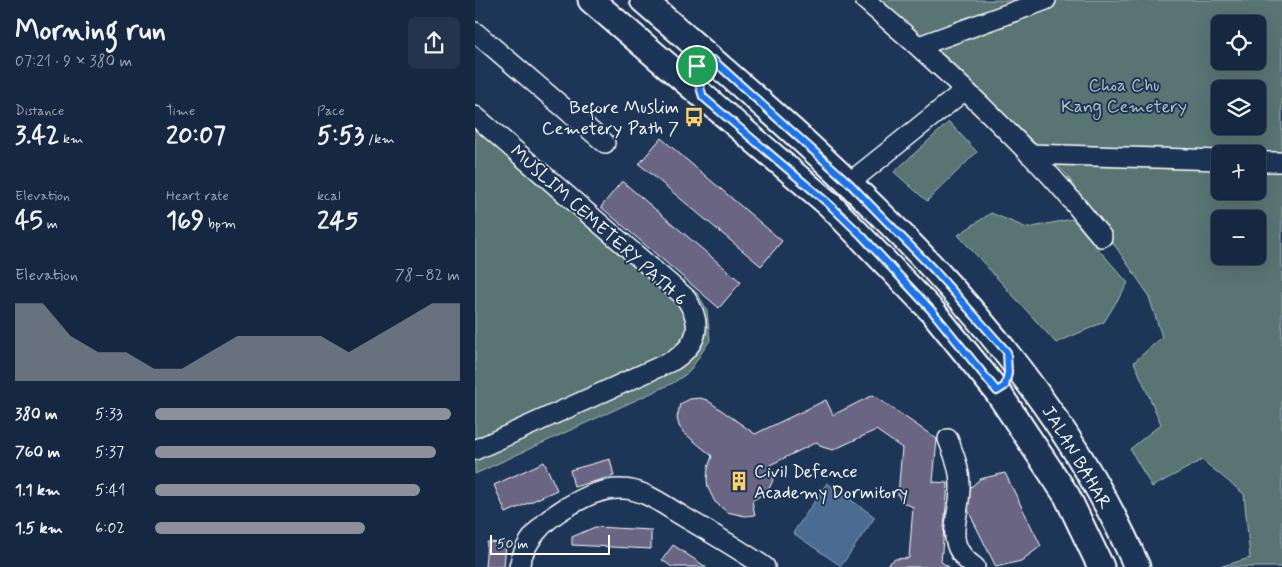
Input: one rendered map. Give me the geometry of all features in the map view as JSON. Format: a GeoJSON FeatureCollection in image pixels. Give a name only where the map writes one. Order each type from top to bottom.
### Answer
{"type":"FeatureCollection","features":[{"type":"Feature","properties":{"kind":"main road","name":"JALAN BAHAR"},"geometry":{"type":"LineString","coordinates":[[591,0],[830,205],[861,235],[933,312],[997,391],[1067,496],[1101,567]]}},
{"type":"Feature","properties":{"kind":"main road","name":"JALAN BAHAR"},"geometry":{"type":"LineString","coordinates":[[643,0],[713,60],[849,183],[934,270],[1007,352],[1047,405],[1093,478],[1137,567]]}},
{"type":"Feature","properties":{"kind":"main road"},"geometry":{"type":"LineString","coordinates":[[703,97],[695,71],[697,66],[713,60]]}},
{"type":"Feature","properties":{"kind":"main road"},"geometry":{"type":"LineString","coordinates":[[997,391],[1005,386],[1008,373],[1007,352]]}},
{"type":"Feature","properties":{"kind":"lane"},"geometry":{"type":"LineString","coordinates":[[865,0],[919,46],[965,90],[1049,174],[1102,237]]}},
{"type":"Feature","properties":{"kind":"lane"},"geometry":{"type":"LineString","coordinates":[[919,46],[1046,0]]}},
{"type":"Feature","properties":{"kind":"lane"},"geometry":{"type":"LineString","coordinates":[[475,32],[605,143]]}},
{"type":"Feature","properties":{"kind":"lane"},"geometry":{"type":"LineString","coordinates":[[849,183],[965,90]]}},
{"type":"Feature","properties":{"kind":"lane","name":"MUSLIM CEMETERY PATH 6"},"geometry":{"type":"LineString","coordinates":[[475,116],[685,297],[695,311],[697,323],[695,337],[687,351],[674,360],[475,450]]}},
{"type":"Feature","properties":{"kind":"lane"},"geometry":{"type":"LineString","coordinates":[[1029,154],[1211,160]]}},
{"type":"Feature","properties":{"kind":"lane"},"geometry":{"type":"LineString","coordinates":[[1266,162],[1282,162]]}},
{"type":"Feature","properties":{"kind":"lane"},"geometry":{"type":"LineString","coordinates":[[948,439],[958,465],[961,488],[955,543],[960,554],[975,567]]}},
{"type":"Feature","properties":{"kind":"lane"},"geometry":{"type":"LineString","coordinates":[[519,567],[522,553],[532,537],[556,513],[586,496],[605,490],[623,488],[643,493],[763,566]]}},
{"type":"Feature","properties":{"kind":"green space","name":"Choa Chu Kang Cemetery"},"geometry":{"type":"Polygon","coordinates":[[[879,0],[1282,0],[1282,567],[1219,567],[1250,558],[1244,494],[1202,460],[1152,487],[1130,449],[1161,424],[1134,362],[1162,337],[1148,294],[1066,174],[952,62],[879,0]]]}},
{"type":"Feature","properties":{"kind":"green space"},"geometry":{"type":"Polygon","coordinates":[[[475,106],[698,294],[707,310],[710,340],[689,372],[673,383],[475,474],[475,106]]]}},
{"type":"Feature","properties":{"kind":"green space"},"geometry":{"type":"Polygon","coordinates":[[[949,122],[977,152],[927,201],[894,172],[949,122]]]}},
{"type":"Feature","properties":{"kind":"green space"},"geometry":{"type":"Polygon","coordinates":[[[991,213],[1027,228],[1072,219],[1128,283],[1104,322],[1056,343],[958,235],[991,213]]]}},
{"type":"Feature","properties":{"kind":"water"},"geometry":{"type":"Polygon","coordinates":[[[827,483],[875,517],[841,566],[793,533],[827,483]]]}},
{"type":"Feature","properties":{"kind":"building"},"geometry":{"type":"Polygon","coordinates":[[[661,138],[782,241],[761,266],[639,164],[661,138]]]}},
{"type":"Feature","properties":{"kind":"building"},"geometry":{"type":"Polygon","coordinates":[[[622,181],[741,282],[719,308],[601,207],[622,181]]]}},
{"type":"Feature","properties":{"kind":"building","name":"Civil Defence Academy Dormitory"},"geometry":{"type":"Polygon","coordinates":[[[873,395],[937,439],[933,482],[948,483],[941,562],[949,567],[884,567],[895,559],[909,558],[913,507],[902,502],[898,495],[902,448],[876,430],[833,450],[822,447],[817,442],[770,465],[773,480],[768,491],[752,501],[755,515],[745,516],[727,512],[715,502],[708,488],[707,480],[712,456],[683,432],[677,418],[680,404],[690,399],[700,398],[707,400],[755,434],[826,400],[833,415],[873,395]]]}},
{"type":"Feature","properties":{"kind":"building"},"geometry":{"type":"Polygon","coordinates":[[[610,459],[614,476],[574,487],[570,470],[610,459]]]}},
{"type":"Feature","properties":{"kind":"building"},"geometry":{"type":"Polygon","coordinates":[[[544,462],[557,490],[506,513],[494,485],[544,462]]]}},
{"type":"Feature","properties":{"kind":"building"},"geometry":{"type":"Polygon","coordinates":[[[1005,473],[1041,546],[1021,561],[996,567],[961,496],[980,479],[1005,473]]]}},
{"type":"Feature","properties":{"kind":"building"},"geometry":{"type":"Polygon","coordinates":[[[595,527],[651,530],[651,549],[572,545],[572,537],[595,527]]]}},
{"type":"Feature","properties":{"kind":"building"},"geometry":{"type":"Polygon","coordinates":[[[487,542],[506,543],[504,567],[485,567],[487,542]]]}},
{"type":"Feature","properties":{"kind":"building"},"geometry":{"type":"Polygon","coordinates":[[[673,545],[706,567],[672,567],[662,560],[673,545]]]}},
{"type":"Feature","properties":{"kind":"place","name":"Before Muslim Cemetery Path 7"},"geometry":{"type":"Point","coordinates":[694,117]}},
{"type":"Feature","properties":{"kind":"place","name":"Civil Defence Academy Dormitory"},"geometry":{"type":"Point","coordinates":[739,481]}},
{"type":"Feature","properties":{"kind":"route"},"geometry":{"type":"LineString","coordinates":[[713,60],[849,183],[934,270],[1007,352],[1008,373],[1005,386],[997,391],[933,312],[861,235],[830,205],[703,97],[695,71],[697,66],[713,60]]}}]}
